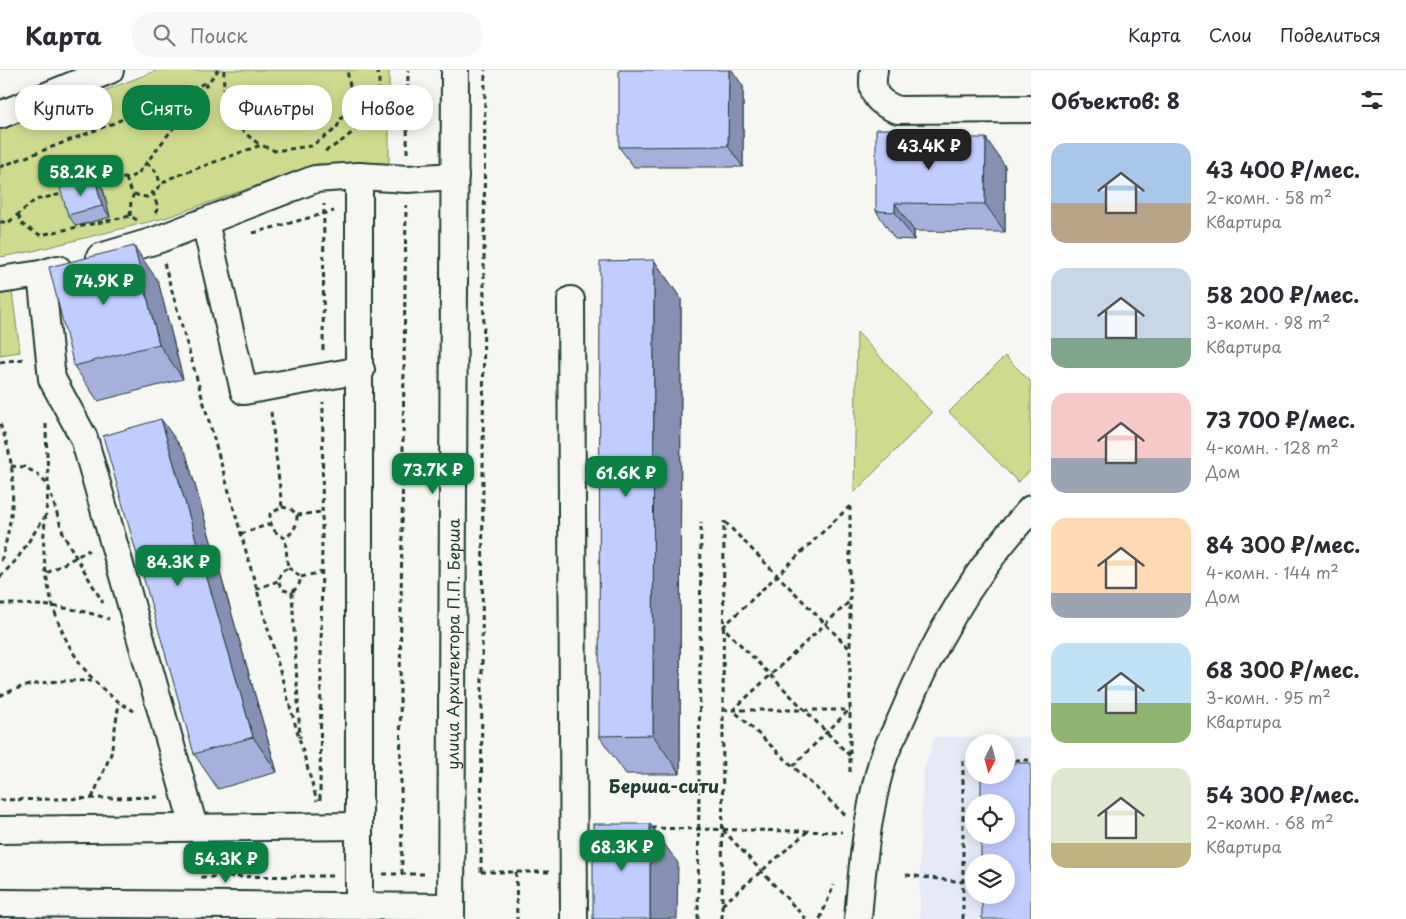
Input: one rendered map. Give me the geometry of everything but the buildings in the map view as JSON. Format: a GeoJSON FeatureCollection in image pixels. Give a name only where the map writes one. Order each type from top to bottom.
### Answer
{"type":"FeatureCollection","features":[{"type":"Feature","properties":{"kind":"street"},"geometry":{"type":"LineString","coordinates":[[0,116],[110,70]]}},
{"type":"Feature","properties":{"kind":"street","name":"улица Архитектора П.П. Берша"},"geometry":{"type":"LineString","coordinates":[[451,913],[456,176],[455,70]]}},
{"type":"Feature","properties":{"kind":"street"},"geometry":{"type":"LineString","coordinates":[[874,70],[872,80],[874,94],[884,105],[898,110],[1031,109]]}},
{"type":"Feature","properties":{"kind":"street"},"geometry":{"type":"LineString","coordinates":[[0,280],[41,274],[155,225],[204,222],[316,179],[322,166],[359,176],[407,179],[456,176]]}},
{"type":"Feature","properties":{"kind":"street"},"geometry":{"type":"LineString","coordinates":[[359,176],[361,370],[359,905]]}},
{"type":"Feature","properties":{"kind":"street"},"geometry":{"type":"LineString","coordinates":[[204,222],[244,391],[361,370]]}},
{"type":"Feature","properties":{"kind":"street"},"geometry":{"type":"LineString","coordinates":[[41,274],[52,379],[84,438],[194,827]]}},
{"type":"Feature","properties":{"kind":"street"},"geometry":{"type":"LineString","coordinates":[[571,300],[574,919]]}},
{"type":"Feature","properties":{"kind":"street"},"geometry":{"type":"LineString","coordinates":[[858,919],[863,856],[881,765],[920,673],[969,590],[1011,530],[1031,509]]}},
{"type":"Feature","properties":{"kind":"street"},"geometry":{"type":"LineString","coordinates":[[0,830],[194,827],[323,819],[359,826]]}},
{"type":"Feature","properties":{"kind":"street"},"geometry":{"type":"LineString","coordinates":[[0,904],[359,905],[451,913]]}},
{"type":"Feature","properties":{"kind":"path"},"geometry":{"type":"LineString","coordinates":[[90,187],[137,175],[218,70]]}},
{"type":"Feature","properties":{"kind":"path"},"geometry":{"type":"LineString","coordinates":[[224,70],[223,93],[231,119],[243,132],[261,145],[275,150],[311,146],[336,129],[352,97],[347,70]]}},
{"type":"Feature","properties":{"kind":"path"},"geometry":{"type":"LineString","coordinates":[[376,85],[377,70]]}},
{"type":"Feature","properties":{"kind":"path"},"geometry":{"type":"LineString","coordinates":[[408,70],[408,85]]}},
{"type":"Feature","properties":{"kind":"path"},"geometry":{"type":"LineString","coordinates":[[481,872],[486,70]]}},
{"type":"Feature","properties":{"kind":"path"},"geometry":{"type":"LineString","coordinates":[[0,167],[114,123],[210,81]]}},
{"type":"Feature","properties":{"kind":"path"},"geometry":{"type":"LineString","coordinates":[[323,819],[322,512],[324,212],[322,166],[336,146],[357,130]]}},
{"type":"Feature","properties":{"kind":"path"},"geometry":{"type":"LineString","coordinates":[[402,874],[400,690],[407,130]]}},
{"type":"Feature","properties":{"kind":"path"},"geometry":{"type":"LineString","coordinates":[[126,178],[130,191],[147,197],[168,179],[261,145]]}},
{"type":"Feature","properties":{"kind":"path"},"geometry":{"type":"LineString","coordinates":[[146,163],[159,175],[160,186]]}},
{"type":"Feature","properties":{"kind":"path"},"geometry":{"type":"LineString","coordinates":[[0,222],[9,222],[36,200],[72,191]]}},
{"type":"Feature","properties":{"kind":"path"},"geometry":{"type":"LineString","coordinates":[[152,192],[158,209],[155,225],[256,589],[323,819]]}},
{"type":"Feature","properties":{"kind":"path"},"geometry":{"type":"LineString","coordinates":[[130,216],[131,200],[134,194]]}},
{"type":"Feature","properties":{"kind":"path"},"geometry":{"type":"LineString","coordinates":[[248,234],[324,212],[359,209]]}},
{"type":"Feature","properties":{"kind":"path"},"geometry":{"type":"LineString","coordinates":[[18,214],[23,225],[40,235],[130,216],[138,221],[155,225]]}},
{"type":"Feature","properties":{"kind":"path"},"geometry":{"type":"LineString","coordinates":[[268,386],[282,507]]}},
{"type":"Feature","properties":{"kind":"path"},"geometry":{"type":"LineString","coordinates":[[46,420],[48,485],[44,553],[53,604],[65,641],[92,680],[119,703],[166,728]]}},
{"type":"Feature","properties":{"kind":"path"},"geometry":{"type":"LineString","coordinates":[[0,424],[8,443],[15,488],[0,565]]}},
{"type":"Feature","properties":{"kind":"path"},"geometry":{"type":"LineString","coordinates":[[11,466],[24,467],[36,473],[48,485],[64,536],[75,558],[108,610]]}},
{"type":"Feature","properties":{"kind":"path"},"geometry":{"type":"LineString","coordinates":[[723,627],[850,506],[850,783]]}},
{"type":"Feature","properties":{"kind":"path"},"geometry":{"type":"LineString","coordinates":[[282,507],[291,509],[297,515],[297,524],[292,533],[285,538],[276,533],[270,524],[270,514],[282,507]]}},
{"type":"Feature","properties":{"kind":"path"},"geometry":{"type":"LineString","coordinates":[[297,515],[322,512]]}},
{"type":"Feature","properties":{"kind":"path"},"geometry":{"type":"LineString","coordinates":[[0,577],[17,559],[45,518]]}},
{"type":"Feature","properties":{"kind":"path"},"geometry":{"type":"LineString","coordinates":[[722,919],[724,521],[850,649]]}},
{"type":"Feature","properties":{"kind":"path"},"geometry":{"type":"LineString","coordinates":[[698,919],[697,829],[701,522]]}},
{"type":"Feature","properties":{"kind":"path"},"geometry":{"type":"LineString","coordinates":[[241,534],[270,524]]}},
{"type":"Feature","properties":{"kind":"path"},"geometry":{"type":"LineString","coordinates":[[47,573],[112,537]]}},
{"type":"Feature","properties":{"kind":"path"},"geometry":{"type":"LineString","coordinates":[[285,538],[288,568]]}},
{"type":"Feature","properties":{"kind":"path"},"geometry":{"type":"LineString","coordinates":[[292,592],[283,590],[278,581],[280,572],[288,568],[298,572],[301,577],[300,583],[292,592],[301,745]]}},
{"type":"Feature","properties":{"kind":"path"},"geometry":{"type":"LineString","coordinates":[[301,577],[322,572]]}},
{"type":"Feature","properties":{"kind":"path"},"geometry":{"type":"LineString","coordinates":[[256,589],[278,581]]}},
{"type":"Feature","properties":{"kind":"path"},"geometry":{"type":"LineString","coordinates":[[733,710],[849,602]]}},
{"type":"Feature","properties":{"kind":"path"},"geometry":{"type":"LineString","coordinates":[[0,604],[53,604],[84,610],[117,622]]}},
{"type":"Feature","properties":{"kind":"path"},"geometry":{"type":"LineString","coordinates":[[723,627],[850,756]]}},
{"type":"Feature","properties":{"kind":"path"},"geometry":{"type":"LineString","coordinates":[[0,696],[30,686],[66,680],[92,680]]}},
{"type":"Feature","properties":{"kind":"path"},"geometry":{"type":"LineString","coordinates":[[92,798],[111,754],[119,703]]}},
{"type":"Feature","properties":{"kind":"path"},"geometry":{"type":"LineString","coordinates":[[723,710],[850,710]]}},
{"type":"Feature","properties":{"kind":"path"},"geometry":{"type":"LineString","coordinates":[[733,710],[850,820],[850,810]]}},
{"type":"Feature","properties":{"kind":"path"},"geometry":{"type":"LineString","coordinates":[[793,766],[850,710]]}},
{"type":"Feature","properties":{"kind":"path"},"geometry":{"type":"LineString","coordinates":[[963,919],[965,760]]}},
{"type":"Feature","properties":{"kind":"path"},"geometry":{"type":"LineString","coordinates":[[1015,760],[1031,760]]}},
{"type":"Feature","properties":{"kind":"path"},"geometry":{"type":"LineString","coordinates":[[0,800],[185,796]]}},
{"type":"Feature","properties":{"kind":"path"},"geometry":{"type":"LineString","coordinates":[[648,828],[850,832]]}},
{"type":"Feature","properties":{"kind":"path"},"geometry":{"type":"LineString","coordinates":[[722,830],[806,919]]}},
{"type":"Feature","properties":{"kind":"path"},"geometry":{"type":"LineString","coordinates":[[722,905],[808,831]]}},
{"type":"Feature","properties":{"kind":"path"},"geometry":{"type":"LineString","coordinates":[[516,872],[517,919]]}},
{"type":"Feature","properties":{"kind":"path"},"geometry":{"type":"LineString","coordinates":[[194,877],[573,872]]}},
{"type":"Feature","properties":{"kind":"path"},"geometry":{"type":"LineString","coordinates":[[906,875],[963,882]]}},
{"type":"Feature","properties":{"kind":"shaded area"},"geometry":{"type":"Polygon","coordinates":[[[935,737],[965,737],[965,784],[1015,784],[1015,737],[1031,737],[1031,919],[920,919],[920,841],[924,769],[935,737]]]}},
{"type":"Feature","properties":{"kind":"green space"},"geometry":{"type":"Polygon","coordinates":[[[158,70],[389,70],[389,85],[342,85],[342,130],[389,130],[389,165],[317,164],[168,217],[29,252],[0,257],[0,127],[15,122],[15,130],[112,130],[112,88],[158,70]]]}},
{"type":"Feature","properties":{"kind":"green space"},"geometry":{"type":"Polygon","coordinates":[[[12,292],[20,352],[0,355],[0,293],[12,292]]]}},
{"type":"Feature","properties":{"kind":"green space"},"geometry":{"type":"Polygon","coordinates":[[[857,332],[932,413],[854,493],[857,332]]]}},
{"type":"Feature","properties":{"kind":"green space"},"geometry":{"type":"Polygon","coordinates":[[[1005,356],[1031,382],[1031,470],[1018,482],[949,412],[1005,356]]]}},
{"type":"Feature","properties":{"kind":"district","name":"Берша-сити"},"geometry":{"type":"Point","coordinates":[664,785]}}]}
